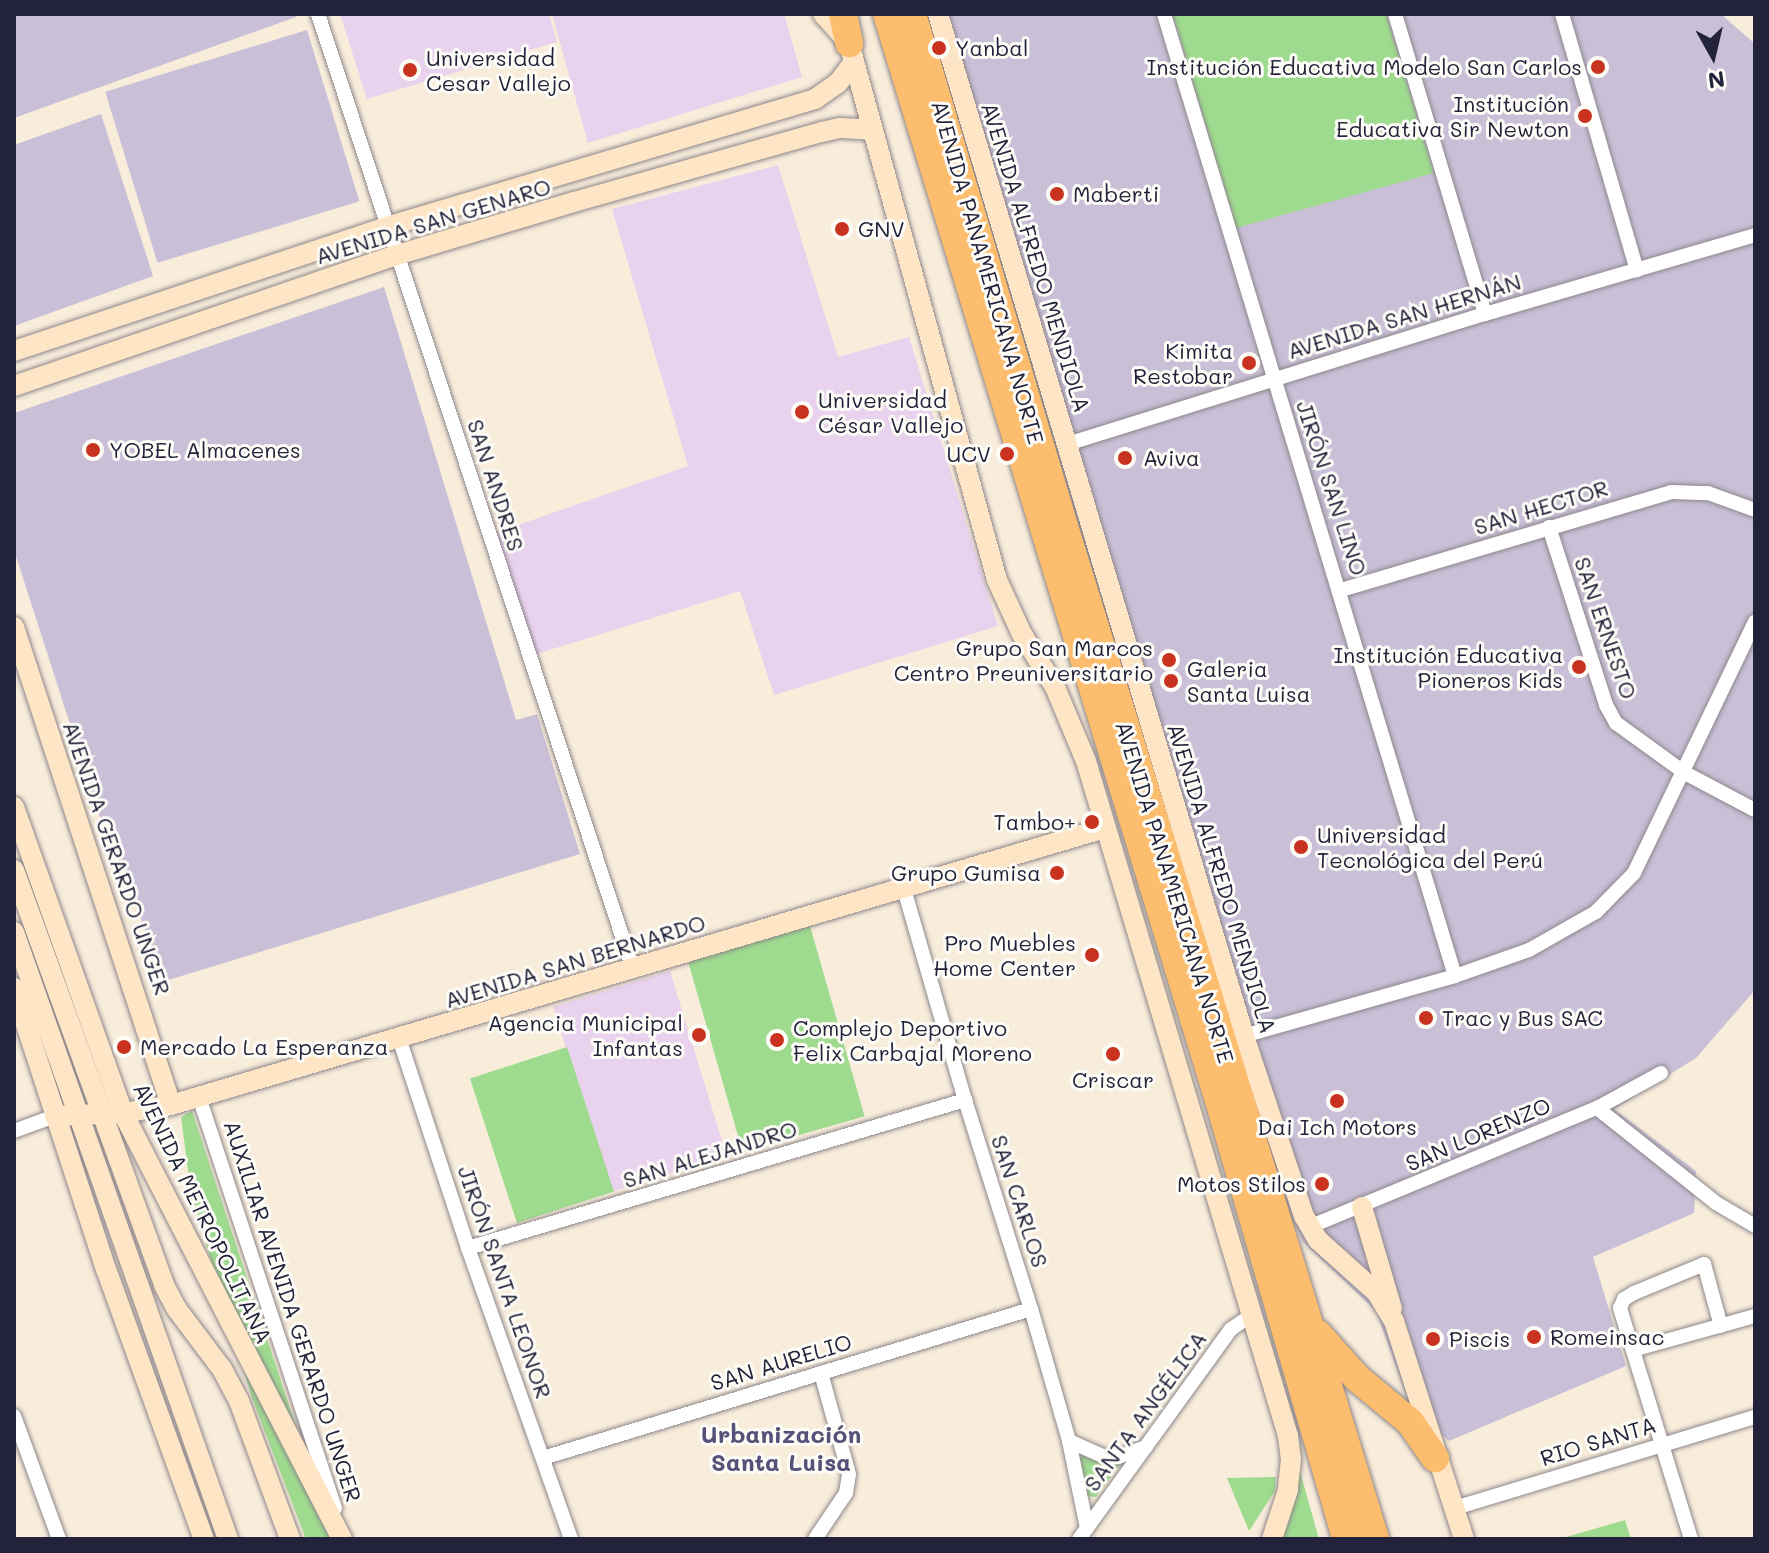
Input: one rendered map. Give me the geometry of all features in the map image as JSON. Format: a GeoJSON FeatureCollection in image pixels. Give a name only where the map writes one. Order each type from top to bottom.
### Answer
{"type":"FeatureCollection","features":[{"type":"Feature","properties":{"kind":"highway"},"geometry":{"type":"LineString","coordinates":[[843,14],[851,52]]}},
{"type":"Feature","properties":{"kind":"highway","name":"AVENIDA PANAMERICANA NORTE"},"geometry":{"type":"LineString","coordinates":[[887,14],[1220,1104],[1346,1539]]}},
{"type":"Feature","properties":{"kind":"highway","name":"AVENIDA PANAMERICANA NORTE"},"geometry":{"type":"LineString","coordinates":[[912,14],[1232,1039],[1311,1327],[1375,1539]]}},
{"type":"Feature","properties":{"kind":"highway"},"geometry":{"type":"LineString","coordinates":[[1311,1327],[1357,1378],[1410,1422],[1435,1458]]}},
{"type":"Feature","properties":{"kind":"main road"},"geometry":{"type":"LineString","coordinates":[[823,14],[851,52],[997,580],[1022,634],[1055,687],[1086,761],[1288,1436],[1291,1459],[1288,1490],[1272,1539]]}},
{"type":"Feature","properties":{"kind":"main road","name":"AVENIDA ALFREDO MENDIOLA"},"geometry":{"type":"LineString","coordinates":[[938,14],[1067,444],[1232,1039],[1309,1227],[1318,1240],[1377,1293],[1394,1321],[1435,1458],[1464,1539]]}},
{"type":"Feature","properties":{"kind":"main road","name":"AVENIDA SAN GENARO"},"geometry":{"type":"LineString","coordinates":[[14,351],[386,227],[815,99],[838,83],[851,52]]}},
{"type":"Feature","properties":{"kind":"main road","name":"AVENIDA SAN GENARO"},"geometry":{"type":"LineString","coordinates":[[14,386],[397,255],[608,192],[822,132],[840,128],[873,130]]}},
{"type":"Feature","properties":{"kind":"main road"},"geometry":{"type":"LineString","coordinates":[[600,163],[608,192]]}},
{"type":"Feature","properties":{"kind":"main road","name":"AVENIDA GERARDO UNGER"},"geometry":{"type":"LineString","coordinates":[[14,627],[171,1105]]}},
{"type":"Feature","properties":{"kind":"main road","name":"AVENIDA METROPOLITANA"},"geometry":{"type":"LineString","coordinates":[[14,807],[123,1113],[343,1539]]}},
{"type":"Feature","properties":{"kind":"main road","name":"AVENIDA SAN BERNARDO"},"geometry":{"type":"LineString","coordinates":[[55,1116],[123,1113],[171,1105],[1105,828]]}},
{"type":"Feature","properties":{"kind":"main road"},"geometry":{"type":"LineString","coordinates":[[14,870],[164,1285],[176,1308],[222,1369],[239,1401],[290,1539]]}},
{"type":"Feature","properties":{"kind":"main road"},"geometry":{"type":"LineString","coordinates":[[14,932],[228,1539]]}},
{"type":"Feature","properties":{"kind":"main road"},"geometry":{"type":"LineString","coordinates":[[14,988],[18,1016],[204,1539]]}},
{"type":"Feature","properties":{"kind":"main road"},"geometry":{"type":"LineString","coordinates":[[1362,1207],[1389,1291],[1394,1321]]}},
{"type":"Feature","properties":{"kind":"street","name":"SAN ANDRES"},"geometry":{"type":"LineString","coordinates":[[318,14],[633,969]]}},
{"type":"Feature","properties":{"kind":"street","name":"JIRÓN SAN LINO"},"geometry":{"type":"LineString","coordinates":[[1164,14],[1341,590],[1455,976]]}},
{"type":"Feature","properties":{"kind":"street"},"geometry":{"type":"LineString","coordinates":[[1395,14],[1485,314]]}},
{"type":"Feature","properties":{"kind":"street"},"geometry":{"type":"LineString","coordinates":[[1562,14],[1637,270]]}},
{"type":"Feature","properties":{"kind":"street","name":"AVENIDA SAN HERNÁN"},"geometry":{"type":"LineString","coordinates":[[1067,444],[1485,314],[1755,235]]}},
{"type":"Feature","properties":{"kind":"street","name":"SAN HECTOR"},"geometry":{"type":"LineString","coordinates":[[1341,590],[1671,492],[1708,493],[1755,510]]}},
{"type":"Feature","properties":{"kind":"street","name":"SAN ERNESTO"},"geometry":{"type":"LineString","coordinates":[[1549,527],[1611,714],[1632,737],[1685,773],[1755,810]]}},
{"type":"Feature","properties":{"kind":"street"},"geometry":{"type":"LineString","coordinates":[[1232,1039],[1455,976],[1553,940],[1596,912],[1634,873],[1685,773],[1755,622]]}},
{"type":"Feature","properties":{"kind":"street","name":"SAN CARLOS"},"geometry":{"type":"LineString","coordinates":[[904,889],[1069,1441],[1083,1533]]}},
{"type":"Feature","properties":{"kind":"street","name":"JIRÓN SANTA LEONOR"},"geometry":{"type":"LineString","coordinates":[[399,1038],[468,1248],[571,1539]]}},
{"type":"Feature","properties":{"kind":"street","name":"SAN LORENZO"},"geometry":{"type":"LineString","coordinates":[[1309,1227],[1597,1108],[1661,1073]]}},
{"type":"Feature","properties":{"kind":"street","name":"AUXILIAR AVENIDA GERARDO UNGER"},"geometry":{"type":"LineString","coordinates":[[199,1097],[343,1539]]}},
{"type":"Feature","properties":{"kind":"street","name":"SAN ALEJANDRO"},"geometry":{"type":"LineString","coordinates":[[468,1248],[965,1100]]}},
{"type":"Feature","properties":{"kind":"street"},"geometry":{"type":"LineString","coordinates":[[1597,1108],[1716,1203],[1755,1226]]}},
{"type":"Feature","properties":{"kind":"street"},"geometry":{"type":"LineString","coordinates":[[14,1131],[55,1116]]}},
{"type":"Feature","properties":{"kind":"street"},"geometry":{"type":"LineString","coordinates":[[1691,1539],[1620,1308],[1624,1299],[1704,1264],[1721,1326]]}},
{"type":"Feature","properties":{"kind":"street","name":"SAN AURELIO"},"geometry":{"type":"LineString","coordinates":[[543,1458],[1031,1309]]}},
{"type":"Feature","properties":{"kind":"street","name":"SANTA ANGÉLICA"},"geometry":{"type":"LineString","coordinates":[[1083,1533],[1231,1329],[1252,1315]]}},
{"type":"Feature","properties":{"kind":"street"},"geometry":{"type":"LineString","coordinates":[[1633,1350],[1755,1316]]}},
{"type":"Feature","properties":{"kind":"street"},"geometry":{"type":"LineString","coordinates":[[815,1539],[842,1501],[849,1474],[821,1373]]}},
{"type":"Feature","properties":{"kind":"street"},"geometry":{"type":"LineString","coordinates":[[14,1416],[59,1539]]}},
{"type":"Feature","properties":{"kind":"street","name":"RIO SANTA"},"geometry":{"type":"LineString","coordinates":[[1455,1508],[1755,1417]]}},
{"type":"Feature","properties":{"kind":"street"},"geometry":{"type":"LineString","coordinates":[[1069,1441],[1105,1457],[1118,1457],[1146,1447]]}},
{"type":"Feature","properties":{"kind":"shaded area"},"geometry":{"type":"Polygon","coordinates":[[[14,14],[295,14],[296,17],[14,118],[14,14]]]}},
{"type":"Feature","properties":{"kind":"shaded area","name":"Universidad Cesar Vallejo"},"geometry":{"type":"Polygon","coordinates":[[[340,14],[549,14],[557,42],[367,99],[340,14]]]}},
{"type":"Feature","properties":{"kind":"shaded area"},"geometry":{"type":"Polygon","coordinates":[[[552,14],[784,14],[802,77],[588,143],[552,14]]]}},
{"type":"Feature","properties":{"kind":"shaded area"},"geometry":{"type":"Polygon","coordinates":[[[929,14],[1721,14],[1755,44],[1755,990],[1696,1058],[1614,1109],[1696,1171],[1694,1213],[1593,1257],[1626,1366],[1449,1441],[1411,1408],[1376,1311],[1302,1241],[1205,950],[929,14]]]}},
{"type":"Feature","properties":{"kind":"shaded area"},"geometry":{"type":"Polygon","coordinates":[[[307,30],[359,201],[158,263],[105,92],[307,30]]]}},
{"type":"Feature","properties":{"kind":"shaded area"},"geometry":{"type":"Polygon","coordinates":[[[101,114],[153,276],[14,326],[14,145],[101,114]]]}},
{"type":"Feature","properties":{"kind":"shaded area","name":"Universidad César Vallejo"},"geometry":{"type":"Polygon","coordinates":[[[778,165],[838,357],[909,337],[998,626],[774,695],[740,591],[530,656],[489,535],[688,466],[612,209],[778,165]]]}},
{"type":"Feature","properties":{"kind":"shaded area"},"geometry":{"type":"Polygon","coordinates":[[[384,287],[516,720],[537,714],[580,854],[165,981],[111,841],[108,842],[14,550],[14,413],[384,287]]]}},
{"type":"Feature","properties":{"kind":"shaded area"},"geometry":{"type":"Polygon","coordinates":[[[670,971],[727,1157],[610,1192],[553,1007],[670,971]]]}},
{"type":"Feature","properties":{"kind":"green space"},"geometry":{"type":"Polygon","coordinates":[[[1173,14],[1386,14],[1434,173],[1236,228],[1173,14]]]}},
{"type":"Feature","properties":{"kind":"green space","name":"Complejo Deportivo Felix Carbajal Moreno"},"geometry":{"type":"Polygon","coordinates":[[[810,926],[865,1116],[742,1151],[688,961],[810,926]]]}},
{"type":"Feature","properties":{"kind":"green space"},"geometry":{"type":"Polygon","coordinates":[[[567,1047],[614,1192],[517,1223],[470,1079],[567,1047]]]}},
{"type":"Feature","properties":{"kind":"green space"},"geometry":{"type":"Polygon","coordinates":[[[192,1111],[333,1539],[306,1539],[252,1398],[191,1193],[181,1117],[192,1111]]]}},
{"type":"Feature","properties":{"kind":"green space"},"geometry":{"type":"Polygon","coordinates":[[[1085,1455],[1121,1463],[1096,1497],[1087,1496],[1079,1458],[1085,1455]]]}},
{"type":"Feature","properties":{"kind":"green space"},"geometry":{"type":"Polygon","coordinates":[[[1297,1461],[1319,1539],[1277,1539],[1297,1461]]]}},
{"type":"Feature","properties":{"kind":"green space"},"geometry":{"type":"Polygon","coordinates":[[[1276,1477],[1275,1491],[1249,1531],[1227,1478],[1276,1477]]]}},
{"type":"Feature","properties":{"kind":"green space"},"geometry":{"type":"Polygon","coordinates":[[[1625,1520],[1631,1539],[1559,1539],[1625,1520]]]}},
{"type":"Feature","properties":{"kind":"place","name":"Yanbal"},"geometry":{"type":"Point","coordinates":[939,48]}},
{"type":"Feature","properties":{"kind":"place","name":"Institución Educativa Modelo San Carlos"},"geometry":{"type":"Point","coordinates":[1598,67]}},
{"type":"Feature","properties":{"kind":"place","name":"Universidad Cesar Vallejo"},"geometry":{"type":"Point","coordinates":[410,70]}},
{"type":"Feature","properties":{"kind":"place","name":"Institución Educativa Sir Newton"},"geometry":{"type":"Point","coordinates":[1585,116]}},
{"type":"Feature","properties":{"kind":"place","name":"Maberti"},"geometry":{"type":"Point","coordinates":[1057,194]}},
{"type":"Feature","properties":{"kind":"place","name":"GNV"},"geometry":{"type":"Point","coordinates":[842,229]}},
{"type":"Feature","properties":{"kind":"place","name":"Kimita Restobar"},"geometry":{"type":"Point","coordinates":[1249,363]}},
{"type":"Feature","properties":{"kind":"place","name":"Universidad César Vallejo"},"geometry":{"type":"Point","coordinates":[802,412]}},
{"type":"Feature","properties":{"kind":"place","name":"YOBEL Almacenes"},"geometry":{"type":"Point","coordinates":[93,450]}},
{"type":"Feature","properties":{"kind":"place","name":"UCV"},"geometry":{"type":"Point","coordinates":[1007,454]}},
{"type":"Feature","properties":{"kind":"place","name":"Aviva"},"geometry":{"type":"Point","coordinates":[1125,458]}},
{"type":"Feature","properties":{"kind":"place","name":"Grupo San Marcos Centro Preuniversitario"},"geometry":{"type":"Point","coordinates":[1169,660]}},
{"type":"Feature","properties":{"kind":"place","name":"Institución Educativa Pioneros Kids"},"geometry":{"type":"Point","coordinates":[1579,667]}},
{"type":"Feature","properties":{"kind":"place","name":"Galeria Santa Luisa"},"geometry":{"type":"Point","coordinates":[1171,681]}},
{"type":"Feature","properties":{"kind":"place","name":"Tambo+"},"geometry":{"type":"Point","coordinates":[1092,822]}},
{"type":"Feature","properties":{"kind":"place","name":"Universidad Tecnológica del Perú"},"geometry":{"type":"Point","coordinates":[1301,847]}},
{"type":"Feature","properties":{"kind":"place","name":"Grupo Gumisa"},"geometry":{"type":"Point","coordinates":[1057,873]}},
{"type":"Feature","properties":{"kind":"place","name":"Pro Muebles Home Center"},"geometry":{"type":"Point","coordinates":[1092,955]}},
{"type":"Feature","properties":{"kind":"place","name":"Trac y Bus SAC"},"geometry":{"type":"Point","coordinates":[1426,1018]}},
{"type":"Feature","properties":{"kind":"place","name":"Agencia Municipal Infantas"},"geometry":{"type":"Point","coordinates":[699,1035]}},
{"type":"Feature","properties":{"kind":"place","name":"Complejo Deportivo Felix Carbajal Moreno"},"geometry":{"type":"Point","coordinates":[777,1040]}},
{"type":"Feature","properties":{"kind":"place","name":"Mercado La Esperanza"},"geometry":{"type":"Point","coordinates":[124,1047]}},
{"type":"Feature","properties":{"kind":"place","name":"Criscar"},"geometry":{"type":"Point","coordinates":[1113,1054]}},
{"type":"Feature","properties":{"kind":"place","name":"Dai Ich Motors"},"geometry":{"type":"Point","coordinates":[1337,1101]}},
{"type":"Feature","properties":{"kind":"place","name":"Motos Stilos"},"geometry":{"type":"Point","coordinates":[1322,1184]}},
{"type":"Feature","properties":{"kind":"place","name":"Romeinsac"},"geometry":{"type":"Point","coordinates":[1534,1337]}},
{"type":"Feature","properties":{"kind":"place","name":"Piscis"},"geometry":{"type":"Point","coordinates":[1433,1339]}},
{"type":"Feature","properties":{"kind":"district","name":"Urbanización Santa Luisa"},"geometry":{"type":"Point","coordinates":[781,1448]}}]}
